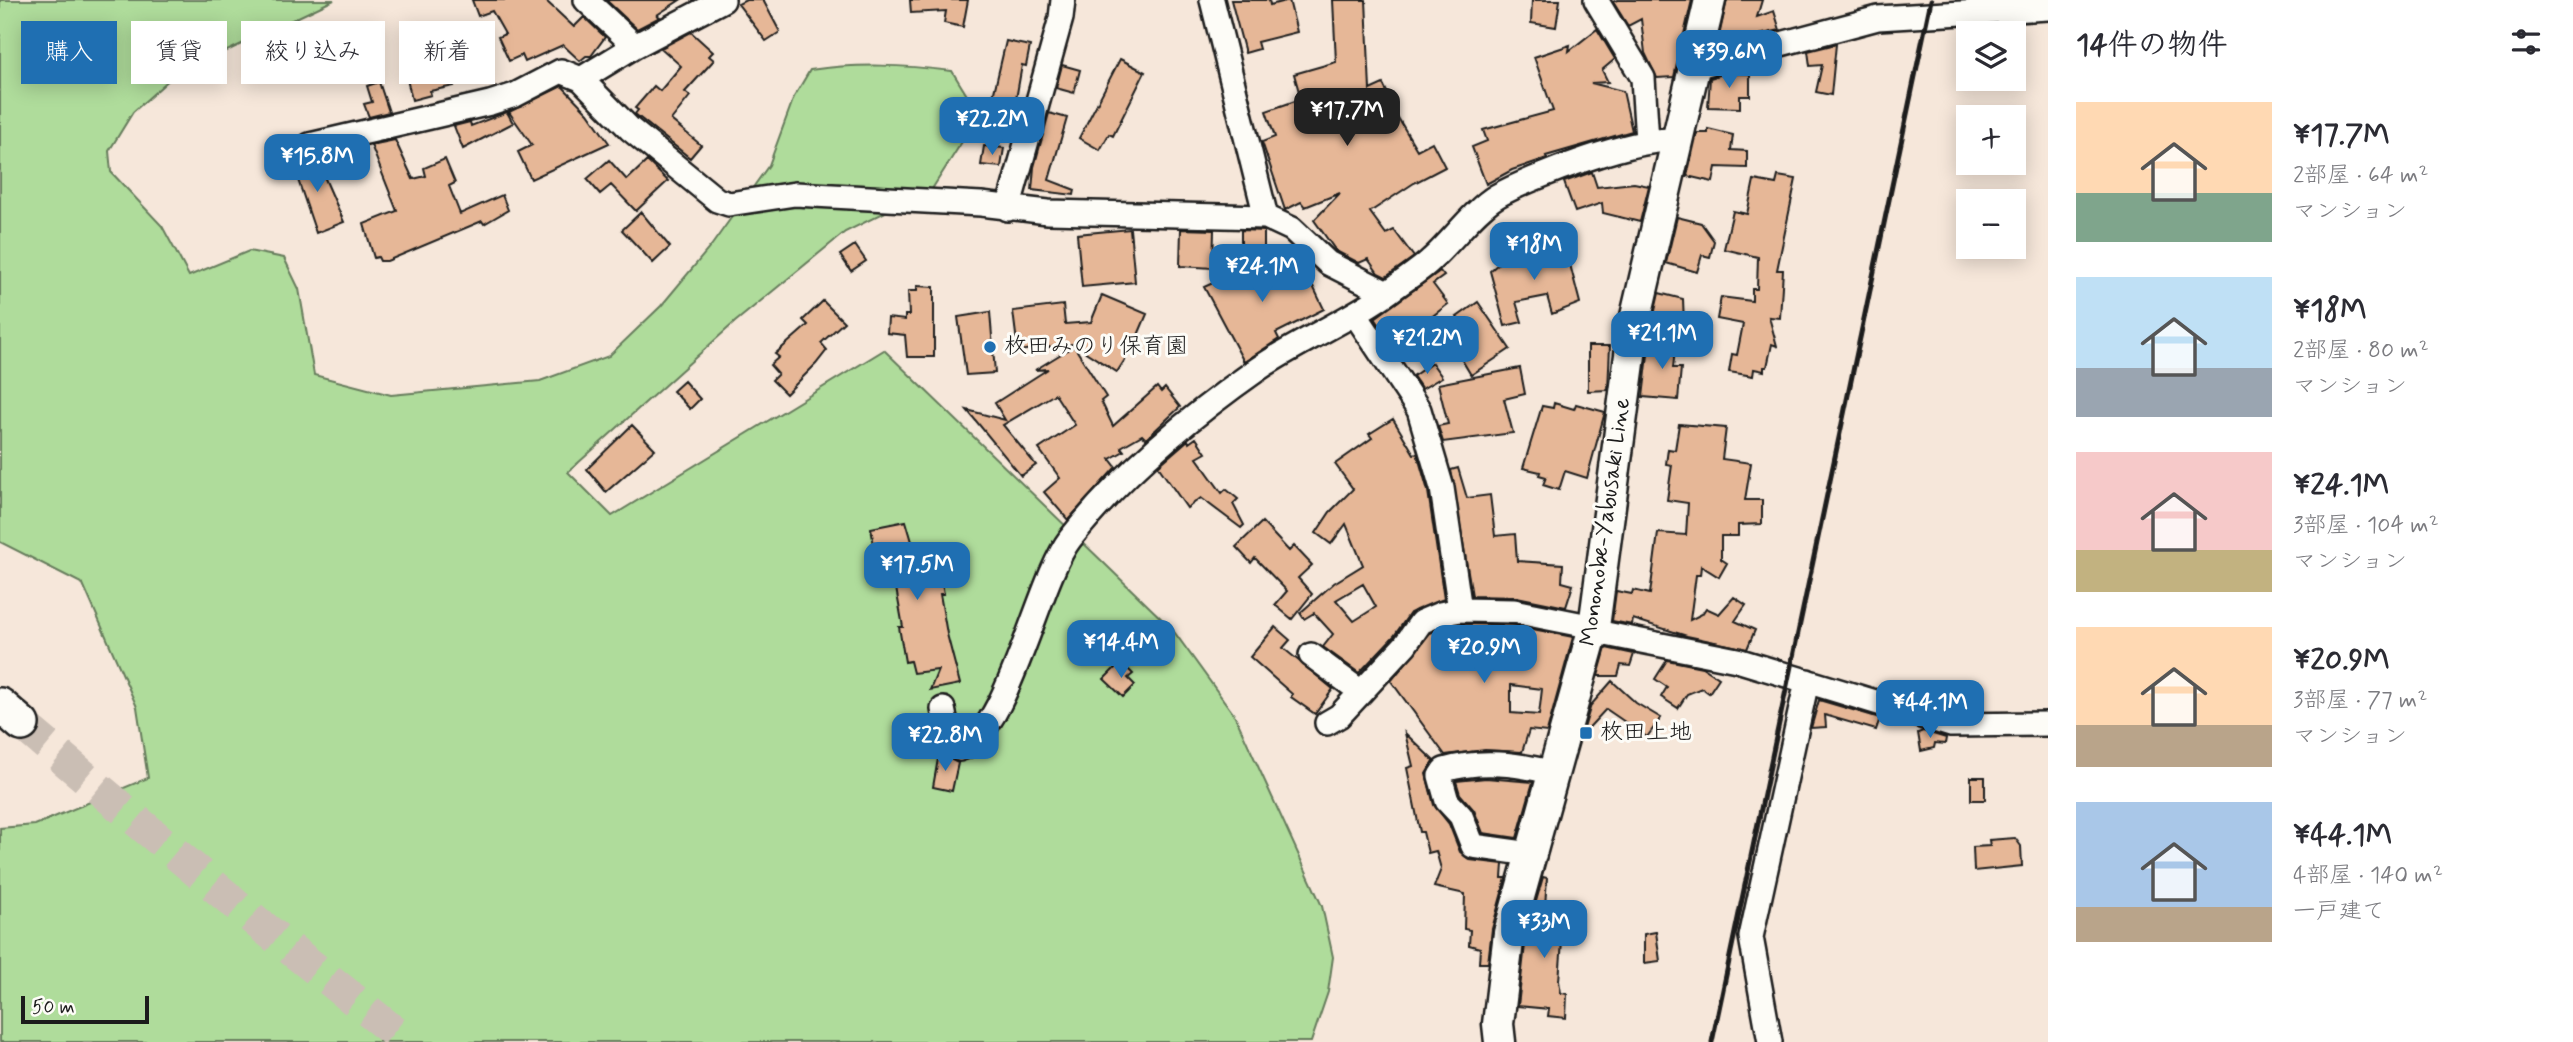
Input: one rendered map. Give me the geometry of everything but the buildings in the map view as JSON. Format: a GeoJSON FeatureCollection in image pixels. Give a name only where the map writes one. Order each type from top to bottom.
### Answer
{"type":"FeatureCollection","features":[{"type":"Feature","properties":{"kind":"main road","name":"Mononobe-Yabusaki Line"},"geometry":{"type":"LineString","coordinates":[[1500,1042],[1498,1024],[1509,933],[1594,627],[1634,325],[1710,0]]}},
{"type":"Feature","properties":{"kind":"street"},"geometry":{"type":"LineString","coordinates":[[586,0],[635,46]]}},
{"type":"Feature","properties":{"kind":"street"},"geometry":{"type":"LineString","coordinates":[[581,79],[635,46],[723,0]]}},
{"type":"Feature","properties":{"kind":"street"},"geometry":{"type":"LineString","coordinates":[[1008,209],[1061,18],[1063,0]]}},
{"type":"Feature","properties":{"kind":"street"},"geometry":{"type":"LineString","coordinates":[[1212,0],[1266,217]]}},
{"type":"Feature","properties":{"kind":"street"},"geometry":{"type":"LineString","coordinates":[[1596,0],[1643,78],[1647,141]]}},
{"type":"Feature","properties":{"kind":"street"},"geometry":{"type":"LineString","coordinates":[[1695,67],[1878,18],[2048,8]]}},
{"type":"Feature","properties":{"kind":"street"},"geometry":{"type":"LineString","coordinates":[[310,145],[490,103],[561,71],[581,79],[630,128],[718,200],[729,204],[796,194],[981,204],[1008,209],[1266,217],[1292,229],[1328,263],[1387,293]]}},
{"type":"Feature","properties":{"kind":"street"},"geometry":{"type":"LineString","coordinates":[[943,709],[950,742],[959,749],[968,747],[988,723],[1019,662],[1059,554],[1094,509],[1181,429],[1259,368],[1387,293],[1430,261],[1494,197],[1552,172],[1647,141],[1677,141]]}},
{"type":"Feature","properties":{"kind":"street"},"geometry":{"type":"LineString","coordinates":[[1355,314],[1419,410],[1442,488],[1460,610]]}},
{"type":"Feature","properties":{"kind":"street"},"geometry":{"type":"LineString","coordinates":[[1327,723],[1339,716],[1405,645],[1421,622],[1460,610],[1514,611],[1594,627],[1601,633],[1737,660],[1951,725],[2048,724]]}},
{"type":"Feature","properties":{"kind":"street"},"geometry":{"type":"LineString","coordinates":[[1311,655],[1361,692]]}},
{"type":"Feature","properties":{"kind":"street"},"geometry":{"type":"LineString","coordinates":[[1770,1042],[1751,937],[1807,681]]}},
{"type":"Feature","properties":{"kind":"street"},"geometry":{"type":"LineString","coordinates":[[1531,854],[1473,846],[1461,816],[1447,801],[1440,776],[1444,770],[1455,766],[1503,762],[1555,774]]}},
{"type":"Feature","properties":{"kind":"green space"},"geometry":{"type":"Polygon","coordinates":[[[0,0],[334,0],[290,21],[241,21],[241,44],[227,51],[227,21],[131,21],[131,84],[164,84],[133,112],[109,151],[111,172],[162,226],[189,276],[249,251],[284,258],[299,289],[314,375],[391,395],[540,381],[609,356],[661,306],[711,246],[769,165],[794,97],[810,70],[881,66],[952,71],[979,115],[932,189],[845,232],[735,322],[568,472],[612,516],[884,350],[1172,629],[1235,716],[1322,906],[1333,957],[1328,992],[1311,1042],[0,1042],[0,828],[35,825],[148,778],[137,707],[83,584],[0,542],[0,0]]]}},
{"type":"Feature","properties":{"kind":"tunnel"},"geometry":{"type":"LineString","coordinates":[[22,724],[258,923],[407,1042]]}},
{"type":"Feature","properties":{"kind":"railway"},"geometry":{"type":"LineString","coordinates":[[1712,1042],[1931,0]]}},
{"type":"Feature","properties":{"kind":"place","name":"枚田みのり保育園"},"geometry":{"type":"Point","coordinates":[990,347]}},
{"type":"Feature","properties":{"kind":"place","name":"枚田上地"},"geometry":{"type":"Point","coordinates":[1586,733]}}]}
